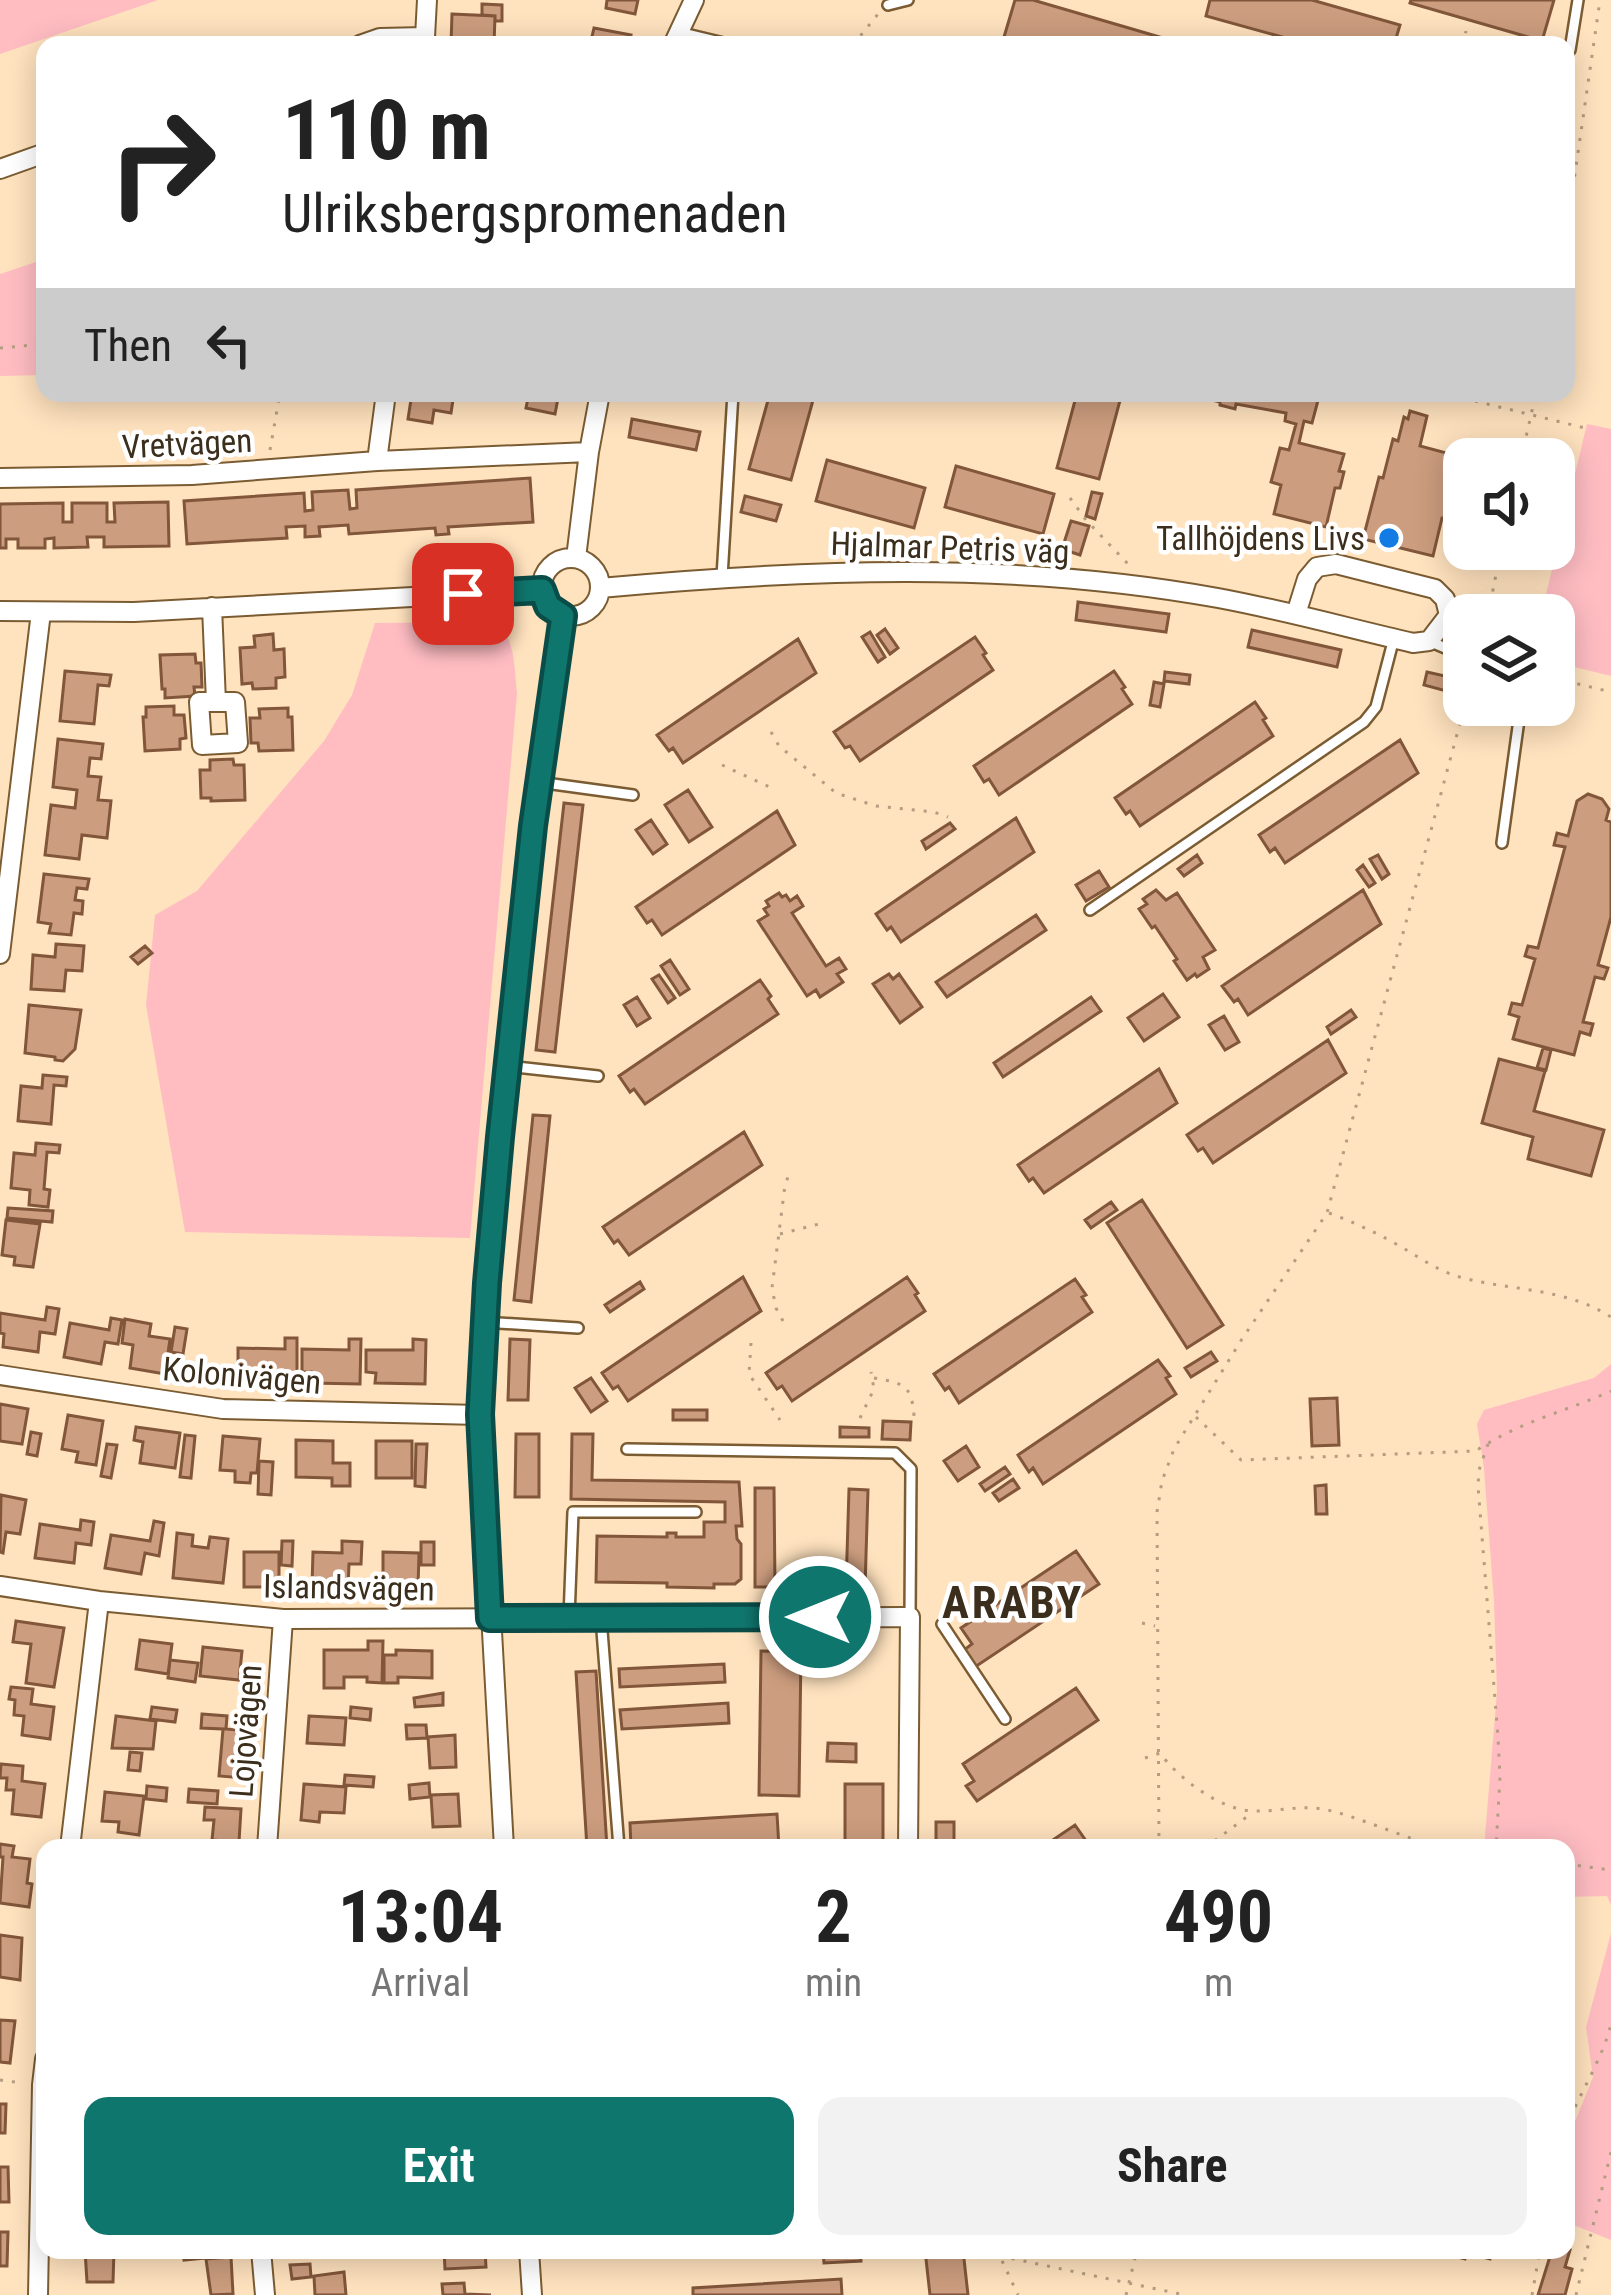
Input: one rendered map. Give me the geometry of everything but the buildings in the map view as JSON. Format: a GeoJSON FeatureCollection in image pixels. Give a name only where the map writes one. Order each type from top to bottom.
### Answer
{"type":"FeatureCollection","features":[{"type":"Feature","properties":{"kind":"street"},"geometry":{"type":"LineString","coordinates":[[425,36],[427,0]]}},
{"type":"Feature","properties":{"kind":"street"},"geometry":{"type":"LineString","coordinates":[[677,36],[694,0]]}},
{"type":"Feature","properties":{"kind":"street"},"geometry":{"type":"LineString","coordinates":[[0,169],[36,156]]}},
{"type":"Feature","properties":{"kind":"street"},"geometry":{"type":"LineString","coordinates":[[377,461],[385,402]]}},
{"type":"Feature","properties":{"kind":"street"},"geometry":{"type":"LineString","coordinates":[[576,559],[598,402]]}},
{"type":"Feature","properties":{"kind":"street","name":"Vretvägen"},"geometry":{"type":"LineString","coordinates":[[0,478],[192,475],[590,452]]}},
{"type":"Feature","properties":{"kind":"street"},"geometry":{"type":"LineString","coordinates":[[576,559],[591,566],[600,588],[589,611],[572,617],[548,606],[542,590],[551,566],[576,559]]}},
{"type":"Feature","properties":{"kind":"street"},"geometry":{"type":"LineString","coordinates":[[1295,614],[1307,579],[1317,567],[1336,564],[1435,589],[1445,599],[1448,615],[1429,641]]}},
{"type":"Feature","properties":{"kind":"street","name":"Hjalmar Petris väg"},"geometry":{"type":"LineString","coordinates":[[600,588],[722,577],[914,572],[1047,577],[1215,598],[1413,643],[1429,641]]}},
{"type":"Feature","properties":{"kind":"street"},"geometry":{"type":"LineString","coordinates":[[0,611],[134,612],[542,590]]}},
{"type":"Feature","properties":{"kind":"street"},"geometry":{"type":"LineString","coordinates":[[212,608],[216,702]]}},
{"type":"Feature","properties":{"kind":"street"},"geometry":{"type":"LineString","coordinates":[[0,954],[41,612]]}},
{"type":"Feature","properties":{"kind":"street"},"geometry":{"type":"LineString","coordinates":[[503,1839],[480,1414],[484,1322],[538,782],[563,616]]}},
{"type":"Feature","properties":{"kind":"street","name":"Kolonivägen"},"geometry":{"type":"LineString","coordinates":[[0,1375],[223,1409],[480,1414]]}},
{"type":"Feature","properties":{"kind":"street","name":"Islandsvägen"},"geometry":{"type":"LineString","coordinates":[[0,1586],[283,1619],[910,1617]]}},
{"type":"Feature","properties":{"kind":"street"},"geometry":{"type":"LineString","coordinates":[[71,1839],[99,1601]]}},
{"type":"Feature","properties":{"kind":"street"},"geometry":{"type":"LineString","coordinates":[[908,1839],[910,1617]]}},
{"type":"Feature","properties":{"kind":"street","name":"Lojovägen"},"geometry":{"type":"LineString","coordinates":[[269,1839],[283,1619]]}},
{"type":"Feature","properties":{"kind":"street"},"geometry":{"type":"LineString","coordinates":[[38,2295],[39,2259]]}},
{"type":"Feature","properties":{"kind":"street"},"geometry":{"type":"LineString","coordinates":[[262,2259],[265,2295]]}},
{"type":"Feature","properties":{"kind":"street"},"geometry":{"type":"LineString","coordinates":[[530,2259],[532,2295]]}},
{"type":"Feature","properties":{"kind":"lane"},"geometry":{"type":"LineString","coordinates":[[887,6],[908,0]]}},
{"type":"Feature","properties":{"kind":"lane"},"geometry":{"type":"LineString","coordinates":[[1572,36],[1578,0]]}},
{"type":"Feature","properties":{"kind":"lane"},"geometry":{"type":"LineString","coordinates":[[722,577],[732,402]]}},
{"type":"Feature","properties":{"kind":"lane"},"geometry":{"type":"LineString","coordinates":[[1090,910],[1364,722],[1376,707],[1394,638]]}},
{"type":"Feature","properties":{"kind":"lane","name":"Hjalmar Petris väg"},"geometry":{"type":"LineString","coordinates":[[1429,641],[1443,647]]}},
{"type":"Feature","properties":{"kind":"lane"},"geometry":{"type":"LineString","coordinates":[[1502,843],[1518,726]]}},
{"type":"Feature","properties":{"kind":"lane"},"geometry":{"type":"LineString","coordinates":[[538,782],[632,795]]}},
{"type":"Feature","properties":{"kind":"lane"},"geometry":{"type":"LineString","coordinates":[[507,1066],[598,1076]]}},
{"type":"Feature","properties":{"kind":"lane"},"geometry":{"type":"LineString","coordinates":[[484,1322],[578,1328]]}},
{"type":"Feature","properties":{"kind":"lane"},"geometry":{"type":"LineString","coordinates":[[627,1449],[895,1454],[910,1469],[910,1617]]}},
{"type":"Feature","properties":{"kind":"lane"},"geometry":{"type":"LineString","coordinates":[[569,1618],[573,1512],[697,1512]]}},
{"type":"Feature","properties":{"kind":"lane"},"geometry":{"type":"LineString","coordinates":[[601,1618],[618,1839]]}},
{"type":"Feature","properties":{"kind":"lane"},"geometry":{"type":"LineString","coordinates":[[942,1624],[1005,1718]]}},
{"type":"Feature","properties":{"kind":"path"},"geometry":{"type":"LineString","coordinates":[[1575,174],[1600,0]]}},
{"type":"Feature","properties":{"kind":"path"},"geometry":{"type":"LineString","coordinates":[[861,36],[887,6]]}},
{"type":"Feature","properties":{"kind":"path"},"geometry":{"type":"LineString","coordinates":[[1465,36],[1466,31]]}},
{"type":"Feature","properties":{"kind":"path"},"geometry":{"type":"LineString","coordinates":[[0,348],[36,345]]}},
{"type":"Feature","properties":{"kind":"path"},"geometry":{"type":"LineString","coordinates":[[267,470],[278,402]]}},
{"type":"Feature","properties":{"kind":"path"},"geometry":{"type":"LineString","coordinates":[[1483,402],[1586,428]]}},
{"type":"Feature","properties":{"kind":"path"},"geometry":{"type":"LineString","coordinates":[[1526,438],[1534,402]]}},
{"type":"Feature","properties":{"kind":"path"},"geometry":{"type":"LineString","coordinates":[[1070,498],[1152,589]]}},
{"type":"Feature","properties":{"kind":"path"},"geometry":{"type":"LineString","coordinates":[[1575,683],[1611,692]]}},
{"type":"Feature","properties":{"kind":"path"},"geometry":{"type":"LineString","coordinates":[[1160,1839],[1156,1626],[1157,1512],[1162,1480],[1195,1415],[1327,1213],[1459,726]]}},
{"type":"Feature","properties":{"kind":"path"},"geometry":{"type":"LineString","coordinates":[[771,732],[779,746],[836,793],[876,806],[948,817]]}},
{"type":"Feature","properties":{"kind":"path"},"geometry":{"type":"LineString","coordinates":[[722,765],[774,789]]}},
{"type":"Feature","properties":{"kind":"path"},"geometry":{"type":"LineString","coordinates":[[783,1321],[772,1288],[790,1169]]}},
{"type":"Feature","properties":{"kind":"path"},"geometry":{"type":"LineString","coordinates":[[1327,1213],[1358,1224],[1457,1276],[1570,1298],[1611,1317]]}},
{"type":"Feature","properties":{"kind":"path"},"geometry":{"type":"LineString","coordinates":[[780,1234],[823,1223]]}},
{"type":"Feature","properties":{"kind":"path"},"geometry":{"type":"LineString","coordinates":[[751,1342],[749,1374],[780,1420]]}},
{"type":"Feature","properties":{"kind":"path"},"geometry":{"type":"LineString","coordinates":[[860,1418],[874,1389],[872,1375],[907,1388],[914,1416]]}},
{"type":"Feature","properties":{"kind":"path"},"geometry":{"type":"LineString","coordinates":[[1195,1415],[1241,1460],[1476,1451],[1611,1391]]}},
{"type":"Feature","properties":{"kind":"path"},"geometry":{"type":"LineString","coordinates":[[1488,1442],[1478,1486],[1498,1737],[1497,1839]]}},
{"type":"Feature","properties":{"kind":"path"},"geometry":{"type":"LineString","coordinates":[[1142,1622],[1156,1626]]}},
{"type":"Feature","properties":{"kind":"path"},"geometry":{"type":"LineString","coordinates":[[1145,1758],[1160,1753]]}},
{"type":"Feature","properties":{"kind":"path"},"geometry":{"type":"LineString","coordinates":[[1160,1753],[1201,1792],[1254,1811],[1321,1808],[1409,1839]]}},
{"type":"Feature","properties":{"kind":"path"},"geometry":{"type":"LineString","coordinates":[[1217,1839],[1254,1811]]}},
{"type":"Feature","properties":{"kind":"path"},"geometry":{"type":"LineString","coordinates":[[1575,1865],[1611,1870]]}},
{"type":"Feature","properties":{"kind":"path"},"geometry":{"type":"LineString","coordinates":[[1575,2105],[1606,2045],[1611,2024]]}},
{"type":"Feature","properties":{"kind":"path"},"geometry":{"type":"LineString","coordinates":[[1576,2295],[1611,2152]]}},
{"type":"Feature","properties":{"kind":"path"},"geometry":{"type":"LineString","coordinates":[[1001,2259],[1018,2295]]}},
{"type":"Feature","properties":{"kind":"path"},"geometry":{"type":"LineString","coordinates":[[1025,2259],[1185,2295]]}},
{"type":"Feature","properties":{"kind":"path"},"geometry":{"type":"LineString","coordinates":[[1126,2295],[1135,2259]]}},
{"type":"Feature","properties":{"kind":"path"},"geometry":{"type":"LineString","coordinates":[[1532,2295],[1538,2259]]}},
{"type":"Feature","properties":{"kind":"shaded area"},"geometry":{"type":"Polygon","coordinates":[[[0,0],[158,0],[53,36],[36,36],[36,42],[0,54],[0,0]]]}},
{"type":"Feature","properties":{"kind":"shaded area"},"geometry":{"type":"Polygon","coordinates":[[[36,262],[36,375],[0,376],[0,274],[36,262]]]}},
{"type":"Feature","properties":{"kind":"shaded area"},"geometry":{"type":"Polygon","coordinates":[[[1587,424],[1611,429],[1611,676],[1575,667],[1575,594],[1546,594],[1552,570],[1575,570],[1575,474],[1587,424]]]}},
{"type":"Feature","properties":{"kind":"shaded area"},"geometry":{"type":"Polygon","coordinates":[[[496,622],[511,645],[517,693],[470,1238],[185,1232],[146,1005],[155,915],[197,891],[324,741],[352,695],[375,623],[496,622]]]}},
{"type":"Feature","properties":{"kind":"shaded area"},"geometry":{"type":"Polygon","coordinates":[[[1611,1364],[1611,1905],[1607,1896],[1575,1897],[1575,1839],[1485,1839],[1497,1692],[1494,1601],[1477,1424],[1484,1410],[1594,1378],[1611,1364]]]}},
{"type":"Feature","properties":{"kind":"shaded area"},"geometry":{"type":"Polygon","coordinates":[[[1611,1933],[1611,2240],[1575,2226],[1575,2122],[1593,2077],[1586,2027],[1611,1933]]]}},
{"type":"Feature","properties":{"kind":"place","name":"Tallhöjdens Livs"},"geometry":{"type":"Point","coordinates":[1389,538]}},
{"type":"Feature","properties":{"kind":"district","name":"ARABY"},"geometry":{"type":"Point","coordinates":[1013,1602]}},
{"type":"Feature","properties":{"kind":"route"},"geometry":{"type":"LineString","coordinates":[[463,594],[542,590],[548,606],[563,616],[533,826],[487,1283],[480,1414],[490,1618],[820,1617]]}}]}
